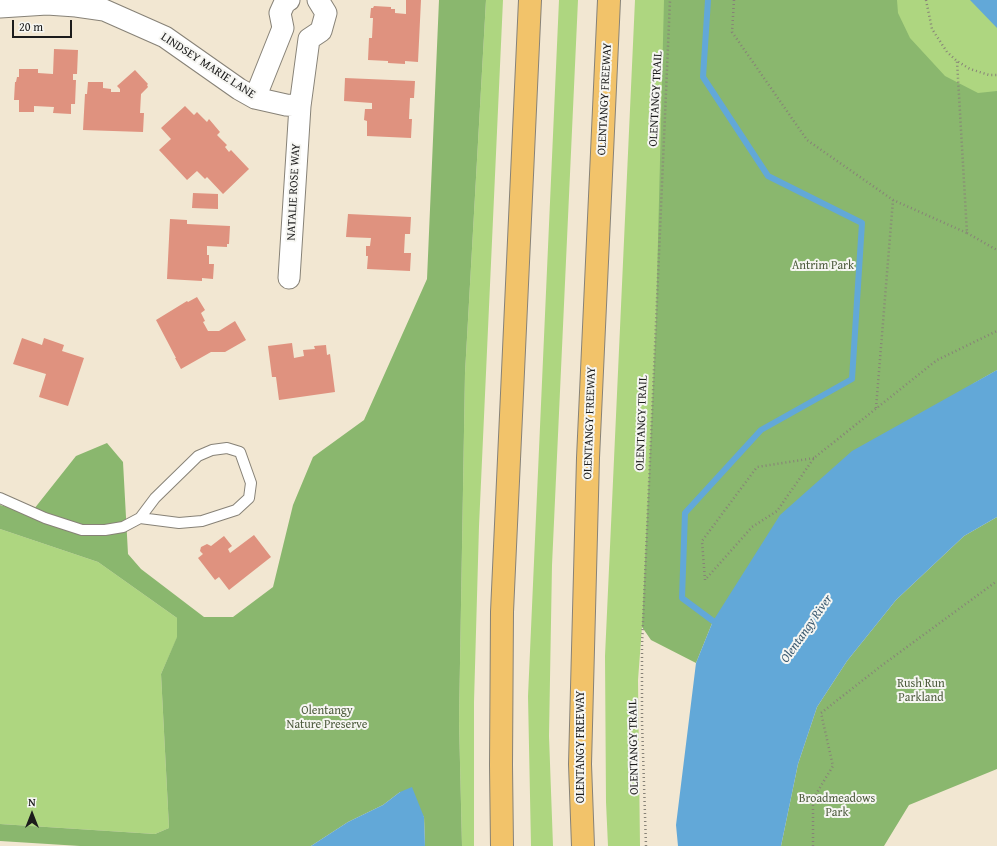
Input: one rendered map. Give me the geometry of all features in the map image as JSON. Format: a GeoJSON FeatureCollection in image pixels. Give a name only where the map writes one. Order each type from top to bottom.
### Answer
{"type":"FeatureCollection","features":[{"type":"Feature","properties":{"kind":"highway"},"geometry":{"type":"LineString","coordinates":[[502,846],[502,612],[530,0]]}},
{"type":"Feature","properties":{"kind":"highway","name":"OLENTANGY FREEWAY"},"geometry":{"type":"LineString","coordinates":[[583,846],[580,764],[588,458],[609,0]]}},
{"type":"Feature","properties":{"kind":"street"},"geometry":{"type":"LineString","coordinates":[[256,98],[283,28],[280,13],[285,2],[289,0]]}},
{"type":"Feature","properties":{"kind":"street","name":"NATALIE ROSE WAY"},"geometry":{"type":"LineString","coordinates":[[289,278],[300,106],[308,39],[321,31],[326,13],[318,0]]}},
{"type":"Feature","properties":{"kind":"street","name":"LINDSEY MARIE LANE"},"geometry":{"type":"LineString","coordinates":[[0,7],[47,4],[104,10],[165,37],[239,89],[256,98],[286,105],[300,106]]}},
{"type":"Feature","properties":{"kind":"lane"},"geometry":{"type":"LineString","coordinates":[[0,498],[45,518],[82,530],[123,527],[140,518],[155,498],[198,456],[212,450],[227,448],[240,452],[251,483],[249,498],[236,510],[202,521],[178,523],[140,518]]}},
{"type":"Feature","properties":{"kind":"path","name":"OLENTANGY TRAIL"},"geometry":{"type":"LineString","coordinates":[[646,846],[642,722],[642,645],[670,0]]}},
{"type":"Feature","properties":{"kind":"path"},"geometry":{"type":"LineString","coordinates":[[734,0],[732,32],[807,140],[893,200],[967,233],[997,250]]}},
{"type":"Feature","properties":{"kind":"path"},"geometry":{"type":"LineString","coordinates":[[926,0],[932,29],[947,52],[958,62],[970,69],[989,75],[997,75]]}},
{"type":"Feature","properties":{"kind":"path"},"geometry":{"type":"LineString","coordinates":[[958,62],[967,233]]}},
{"type":"Feature","properties":{"kind":"path"},"geometry":{"type":"LineString","coordinates":[[876,408],[893,200]]}},
{"type":"Feature","properties":{"kind":"path"},"geometry":{"type":"LineString","coordinates":[[814,458],[757,467],[702,541],[705,580],[752,527],[777,511],[814,458],[937,360],[997,331]]}},
{"type":"Feature","properties":{"kind":"path"},"geometry":{"type":"LineString","coordinates":[[813,846],[813,799],[833,766],[821,713],[881,666],[997,581]]}},
{"type":"Feature","properties":{"kind":"green space","name":"Olentangy Nature Preserve"},"geometry":{"type":"Polygon","coordinates":[[[439,0],[486,0],[465,373],[459,721],[462,846],[425,846],[424,817],[400,792],[383,805],[348,822],[311,846],[80,846],[0,841],[0,824],[155,834],[169,828],[161,674],[177,637],[177,618],[98,562],[0,529],[0,505],[16,509],[34,509],[76,456],[107,443],[123,462],[128,554],[141,569],[204,617],[233,617],[273,587],[293,505],[313,457],[364,420],[427,279],[439,0]]]}},
{"type":"Feature","properties":{"kind":"green space"},"geometry":{"type":"Polygon","coordinates":[[[486,0],[503,0],[479,526],[474,702],[474,846],[462,846],[459,721],[465,373],[486,0]]]}},
{"type":"Feature","properties":{"kind":"green space"},"geometry":{"type":"Polygon","coordinates":[[[559,0],[578,0],[552,565],[549,736],[553,846],[531,846],[528,696],[559,0]]]}},
{"type":"Feature","properties":{"kind":"green space","name":"Antrim Park"},"geometry":{"type":"Polygon","coordinates":[[[635,0],[997,0],[997,370],[974,383],[713,621],[642,627],[638,680],[640,846],[608,846],[606,802],[605,656],[635,0]]]}},
{"type":"Feature","properties":{"kind":"green space","name":"Antrim Park"},"geometry":{"type":"Polygon","coordinates":[[[664,0],[897,0],[898,13],[910,38],[945,76],[978,93],[997,91],[997,370],[974,383],[713,621],[696,663],[651,640],[642,627],[656,321],[664,0]]]}},
{"type":"Feature","properties":{"kind":"green space","name":"Rush Run Parkland"},"geometry":{"type":"Polygon","coordinates":[[[997,517],[997,769],[909,805],[884,846],[781,846],[798,764],[817,707],[847,661],[896,600],[964,536],[997,517]]]}},
{"type":"Feature","properties":{"kind":"green space"},"geometry":{"type":"Polygon","coordinates":[[[0,529],[98,562],[177,618],[177,638],[161,674],[169,828],[155,834],[0,824],[0,529]]]}},
{"type":"Feature","properties":{"kind":"water"},"geometry":{"type":"Polygon","coordinates":[[[970,0],[997,0],[997,28],[970,0]]]}},
{"type":"Feature","properties":{"kind":"water","name":"Olentangy River"},"geometry":{"type":"Polygon","coordinates":[[[997,370],[997,517],[964,536],[896,600],[847,661],[817,707],[798,764],[781,846],[678,846],[676,825],[696,663],[713,621],[780,515],[852,451],[997,370]]]}},
{"type":"Feature","properties":{"kind":"water"},"geometry":{"type":"Polygon","coordinates":[[[412,787],[424,817],[425,846],[311,846],[348,822],[383,805],[400,792],[412,787]]]}},
{"type":"Feature","properties":{"kind":"building"},"geometry":{"type":"Polygon","coordinates":[[[406,0],[421,0],[418,62],[405,61],[405,64],[368,60],[369,38],[372,38],[373,18],[370,18],[371,8],[374,6],[391,7],[391,9],[395,9],[395,13],[406,14],[406,0]]]}},
{"type":"Feature","properties":{"kind":"building"},"geometry":{"type":"Polygon","coordinates":[[[54,49],[78,50],[77,74],[73,74],[73,80],[76,80],[75,104],[71,104],[71,114],[53,113],[54,107],[34,106],[34,112],[19,112],[19,100],[14,100],[15,82],[17,77],[19,77],[19,69],[38,69],[38,73],[53,74],[54,49]]]}},
{"type":"Feature","properties":{"kind":"building"},"geometry":{"type":"Polygon","coordinates":[[[135,70],[148,84],[148,87],[141,94],[140,113],[144,113],[143,132],[83,130],[85,94],[87,94],[88,82],[103,82],[103,88],[111,89],[111,92],[120,92],[120,89],[117,86],[135,70]]]}},
{"type":"Feature","properties":{"kind":"building"},"geometry":{"type":"Polygon","coordinates":[[[345,78],[415,81],[414,98],[410,98],[409,119],[412,119],[411,138],[367,136],[367,121],[364,120],[365,109],[372,109],[372,103],[344,101],[345,78]]]}},
{"type":"Feature","properties":{"kind":"building"},"geometry":{"type":"Polygon","coordinates":[[[185,106],[194,115],[197,112],[207,122],[209,119],[220,132],[217,135],[227,145],[225,147],[229,152],[231,150],[249,169],[223,194],[207,177],[205,179],[197,171],[187,180],[159,150],[171,139],[161,128],[185,106]]]}},
{"type":"Feature","properties":{"kind":"building"},"geometry":{"type":"Polygon","coordinates":[[[193,193],[218,194],[218,209],[192,208],[193,193]]]}},
{"type":"Feature","properties":{"kind":"building"},"geometry":{"type":"Polygon","coordinates":[[[348,214],[411,217],[410,234],[405,234],[404,253],[411,253],[410,271],[367,269],[368,256],[366,256],[366,246],[370,246],[371,238],[346,237],[348,214]]]}},
{"type":"Feature","properties":{"kind":"building"},"geometry":{"type":"Polygon","coordinates":[[[170,219],[187,220],[187,224],[230,226],[229,244],[227,244],[227,247],[207,246],[209,264],[214,264],[213,279],[202,278],[202,281],[167,279],[170,219]]]}},
{"type":"Feature","properties":{"kind":"building"},"geometry":{"type":"Polygon","coordinates":[[[197,297],[205,310],[201,313],[205,321],[203,322],[208,331],[219,331],[235,321],[246,340],[225,352],[211,352],[181,369],[156,320],[187,301],[188,302],[197,297]]]}},
{"type":"Feature","properties":{"kind":"building"},"geometry":{"type":"Polygon","coordinates":[[[22,338],[42,345],[44,338],[64,345],[62,351],[84,358],[68,406],[39,397],[46,374],[13,364],[22,338]]]}},
{"type":"Feature","properties":{"kind":"building"},"geometry":{"type":"Polygon","coordinates":[[[292,343],[294,358],[304,356],[303,350],[315,349],[314,346],[326,345],[327,355],[330,354],[335,392],[279,400],[276,377],[272,377],[268,346],[292,343]]]}},
{"type":"Feature","properties":{"kind":"building"},"geometry":{"type":"Polygon","coordinates":[[[254,535],[271,557],[229,590],[219,577],[215,580],[198,558],[203,554],[200,551],[201,547],[207,544],[211,546],[224,536],[232,546],[228,549],[230,553],[254,535]]]}},
{"type":"Feature","properties":{"kind":"waterway"},"geometry":{"type":"LineString","coordinates":[[708,0],[703,77],[768,176],[862,223],[852,379],[761,430],[685,513],[682,598],[713,621]]}},
{"type":"Feature","properties":{"kind":"park label","name":"Broadmeadows Park"},"geometry":{"type":"Point","coordinates":[837,806]}}]}
